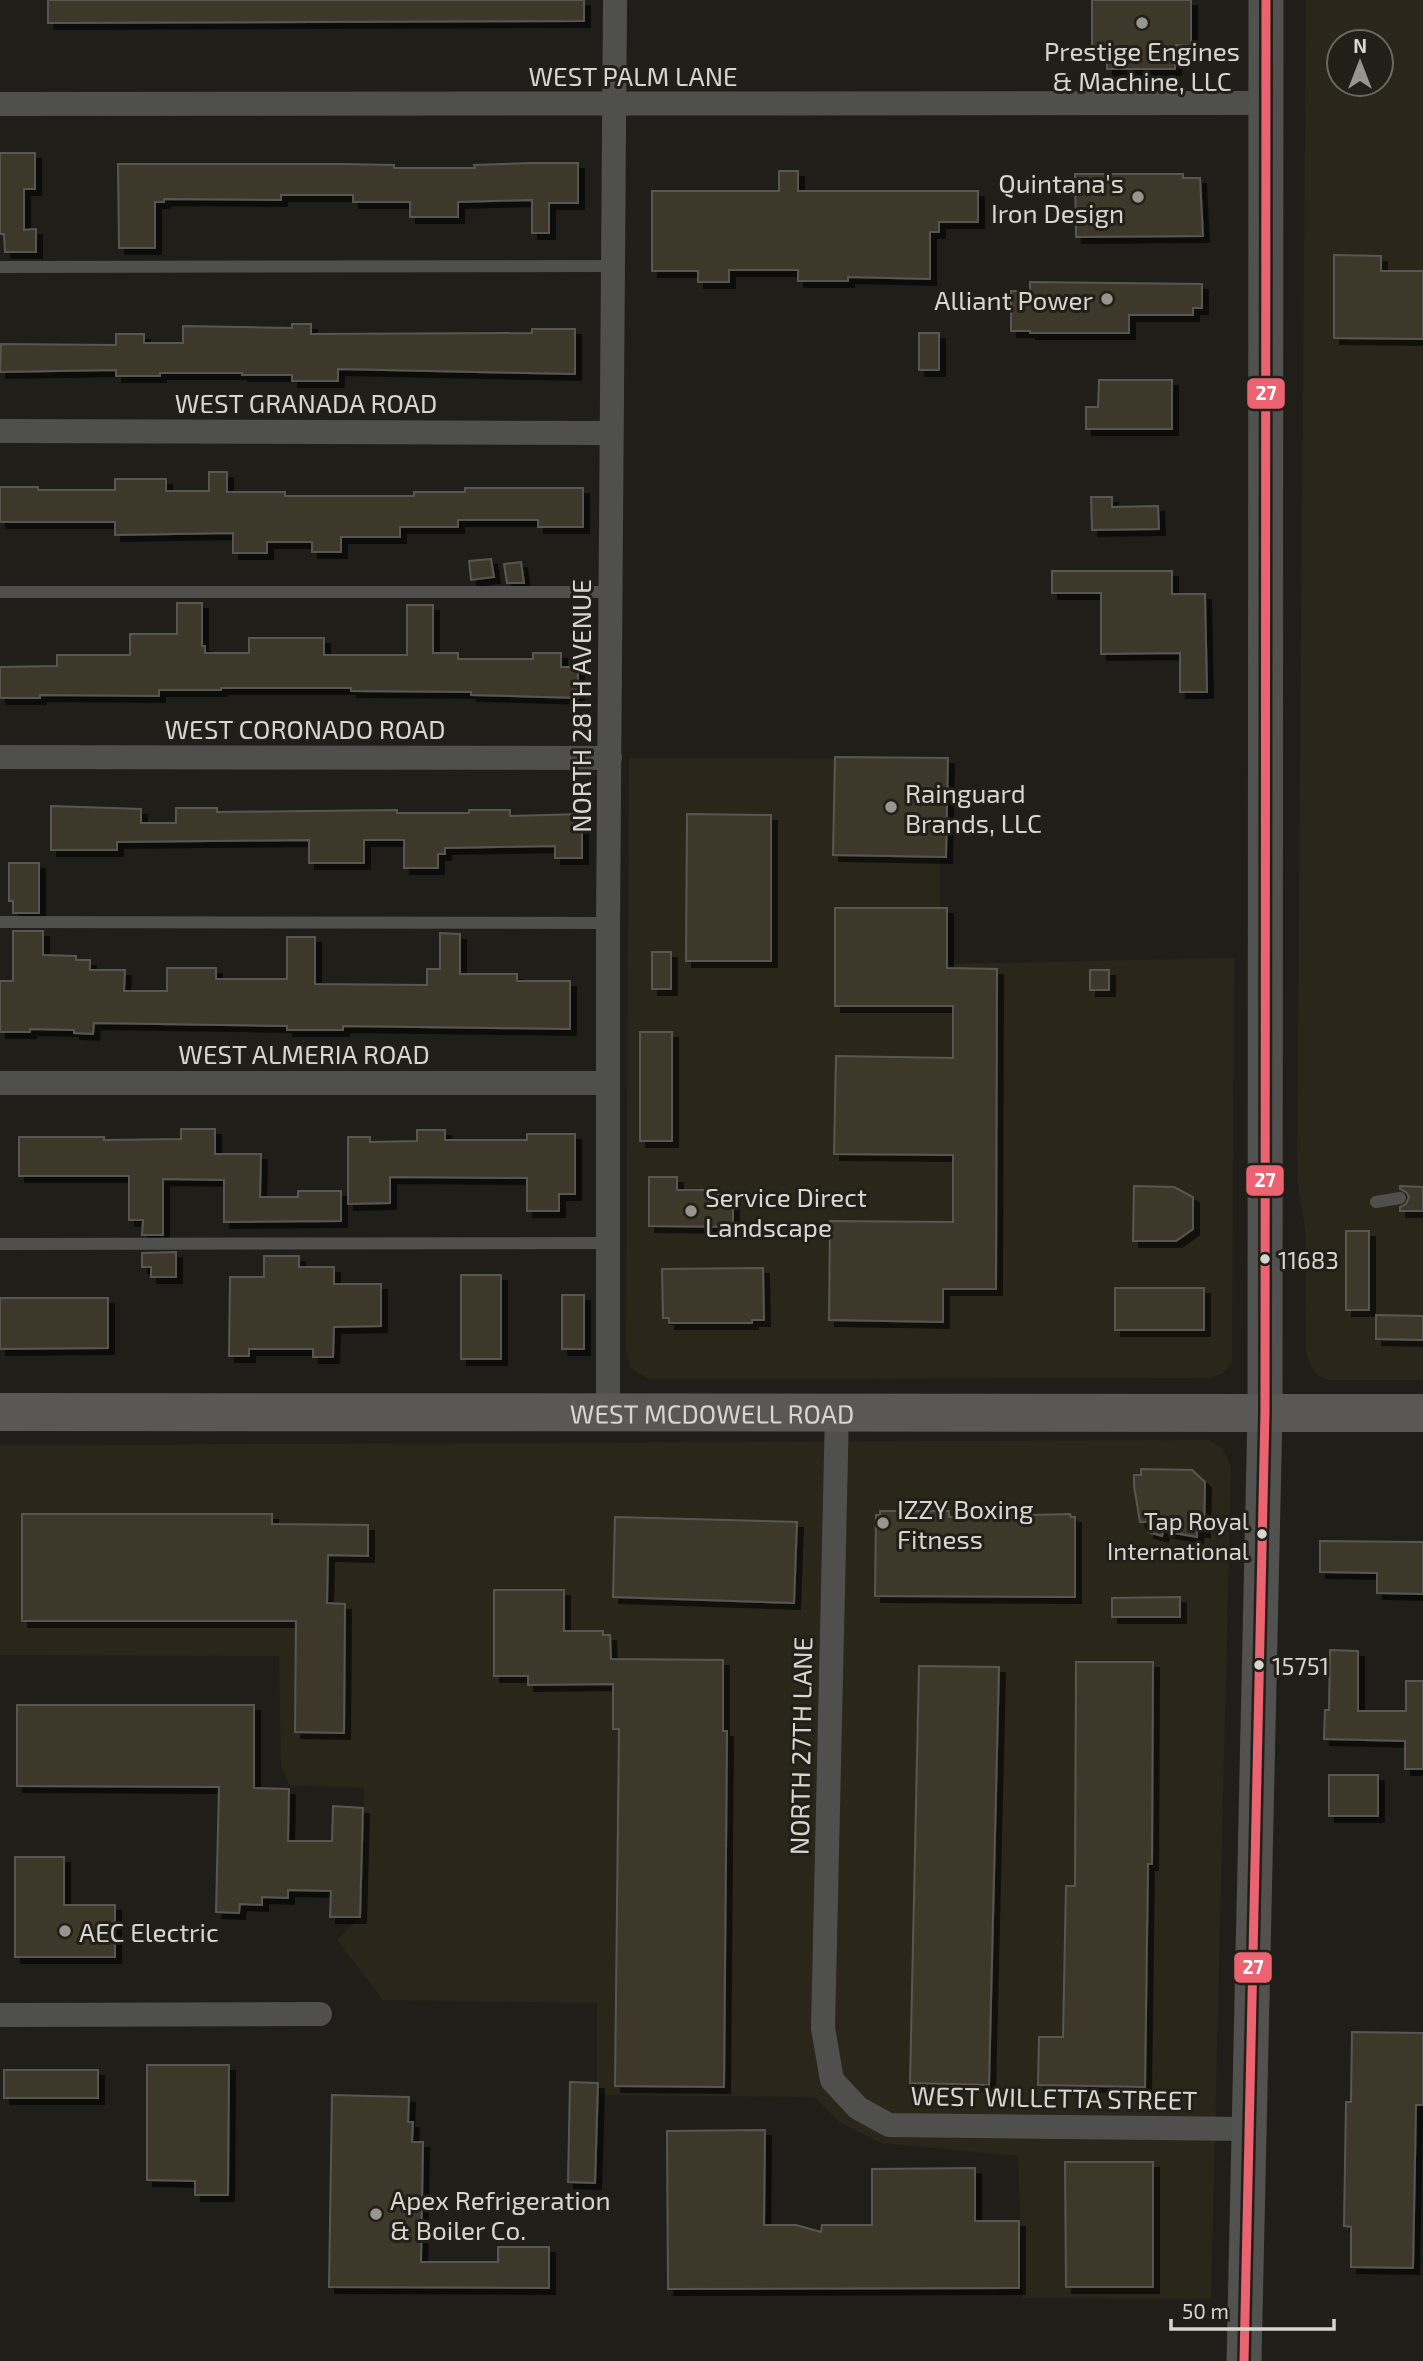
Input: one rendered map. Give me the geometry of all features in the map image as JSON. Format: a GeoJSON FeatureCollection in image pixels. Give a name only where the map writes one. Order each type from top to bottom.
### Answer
{"type":"FeatureCollection","features":[{"type":"Feature","properties":{"kind":"main road"},"geometry":{"type":"LineString","coordinates":[[1244,2361],[1265,1412],[1266,0]]}},
{"type":"Feature","properties":{"kind":"main road","name":"WEST MCDOWELL ROAD"},"geometry":{"type":"LineString","coordinates":[[0,1412],[1423,1413]]}},
{"type":"Feature","properties":{"kind":"street","name":"NORTH 28TH AVENUE"},"geometry":{"type":"LineString","coordinates":[[608,1412],[608,923],[615,0]]}},
{"type":"Feature","properties":{"kind":"street","name":"WEST PALM LANE"},"geometry":{"type":"LineString","coordinates":[[0,104],[1266,103]]}},
{"type":"Feature","properties":{"kind":"street","name":"WEST GRANADA ROAD"},"geometry":{"type":"LineString","coordinates":[[0,431],[611,433]]}},
{"type":"Feature","properties":{"kind":"street","name":"WEST CORONADO ROAD"},"geometry":{"type":"LineString","coordinates":[[0,757],[610,758]]}},
{"type":"Feature","properties":{"kind":"street","name":"WEST ALMERIA ROAD"},"geometry":{"type":"LineString","coordinates":[[0,1083],[608,1083]]}},
{"type":"Feature","properties":{"kind":"street","name":"NORTH 27TH LANE"},"geometry":{"type":"LineString","coordinates":[[832,2080],[823,2028],[837,1412]]}},
{"type":"Feature","properties":{"kind":"street"},"geometry":{"type":"LineString","coordinates":[[0,2015],[320,2014]]}},
{"type":"Feature","properties":{"kind":"street","name":"WEST WILLETTA STREET"},"geometry":{"type":"LineString","coordinates":[[832,2080],[858,2108],[889,2125],[1249,2129]]}},
{"type":"Feature","properties":{"kind":"lane"},"geometry":{"type":"LineString","coordinates":[[0,267],[613,266]]}},
{"type":"Feature","properties":{"kind":"lane"},"geometry":{"type":"LineString","coordinates":[[0,592],[610,592]]}},
{"type":"Feature","properties":{"kind":"lane"},"geometry":{"type":"LineString","coordinates":[[0,922],[608,923]]}},
{"type":"Feature","properties":{"kind":"lane"},"geometry":{"type":"LineString","coordinates":[[1376,1202],[1400,1198]]}},
{"type":"Feature","properties":{"kind":"lane"},"geometry":{"type":"LineString","coordinates":[[0,1244],[607,1243]]}},
{"type":"Feature","properties":{"kind":"shaded area"},"geometry":{"type":"Polygon","coordinates":[[[1306,0],[1423,0],[1423,1380],[1328,1380],[1313,1370],[1306,1352],[1305,1230],[1297,1178],[1306,0]]]}},
{"type":"Feature","properties":{"kind":"shaded area"},"geometry":{"type":"Polygon","coordinates":[[[629,758],[940,759],[940,964],[1234,958],[1232,1362],[1223,1373],[1210,1378],[649,1379],[631,1368],[626,1351],[629,758]]]}},
{"type":"Feature","properties":{"kind":"shaded area"},"geometry":{"type":"Polygon","coordinates":[[[1209,1440],[1223,1449],[1231,1467],[1211,2299],[1023,2298],[1018,2156],[881,2143],[841,2123],[815,2097],[597,2095],[597,2003],[383,2000],[337,1940],[360,1917],[364,1788],[289,1785],[281,1764],[279,1656],[0,1655],[0,1445],[1209,1440]]]}},
{"type":"Feature","properties":{"kind":"building"},"geometry":{"type":"Polygon","coordinates":[[[48,0],[584,0],[584,21],[48,23],[48,0]]]}},
{"type":"Feature","properties":{"kind":"building","name":"Prestige Engines & Machine, LLC"},"geometry":{"type":"Polygon","coordinates":[[[1092,0],[1191,0],[1191,46],[1176,45],[1175,69],[1107,69],[1107,46],[1092,46],[1092,0]]]}},
{"type":"Feature","properties":{"kind":"building"},"geometry":{"type":"Polygon","coordinates":[[[0,153],[35,153],[35,189],[24,189],[24,230],[36,229],[36,252],[5,252],[4,234],[0,234],[0,153]]]}},
{"type":"Feature","properties":{"kind":"building"},"geometry":{"type":"Polygon","coordinates":[[[578,163],[578,203],[549,203],[549,233],[532,233],[532,200],[458,202],[458,217],[410,217],[410,202],[353,202],[353,195],[281,195],[281,200],[164,199],[164,202],[155,202],[155,248],[119,248],[118,164],[342,164],[394,165],[394,168],[475,168],[474,165],[578,163]]]}},
{"type":"Feature","properties":{"kind":"building"},"geometry":{"type":"Polygon","coordinates":[[[779,171],[798,171],[798,191],[978,191],[978,222],[939,222],[939,232],[930,232],[930,279],[848,277],[848,281],[798,281],[798,270],[729,270],[729,282],[698,282],[698,271],[652,271],[652,191],[779,191],[779,171]]]}},
{"type":"Feature","properties":{"kind":"building","name":"Quintana's Iron Design"},"geometry":{"type":"Polygon","coordinates":[[[1075,174],[1183,174],[1183,178],[1200,178],[1203,236],[1076,237],[1075,174]]]}},
{"type":"Feature","properties":{"kind":"building"},"geometry":{"type":"Polygon","coordinates":[[[1334,255],[1381,256],[1381,271],[1423,271],[1423,339],[1334,338],[1334,255]]]}},
{"type":"Feature","properties":{"kind":"building","name":"Alliant Power"},"geometry":{"type":"Polygon","coordinates":[[[1030,282],[1202,284],[1202,308],[1193,308],[1193,315],[1129,315],[1129,333],[1011,331],[1011,291],[1030,291],[1030,282]]]}},
{"type":"Feature","properties":{"kind":"building"},"geometry":{"type":"Polygon","coordinates":[[[292,324],[311,324],[311,334],[532,333],[532,329],[575,329],[575,374],[338,369],[338,381],[292,381],[292,375],[242,373],[116,376],[116,370],[0,372],[1,344],[116,345],[116,334],[144,334],[144,343],[183,343],[183,326],[292,328],[292,324]]]}},
{"type":"Feature","properties":{"kind":"building"},"geometry":{"type":"Polygon","coordinates":[[[919,333],[939,333],[939,370],[919,370],[919,333]]]}},
{"type":"Feature","properties":{"kind":"building"},"geometry":{"type":"Polygon","coordinates":[[[1099,380],[1172,380],[1172,429],[1086,429],[1086,407],[1098,407],[1099,380]]]}},
{"type":"Feature","properties":{"kind":"building"},"geometry":{"type":"Polygon","coordinates":[[[209,472],[227,472],[227,492],[285,492],[285,496],[414,496],[414,492],[465,492],[465,488],[583,488],[583,527],[538,527],[538,520],[458,520],[458,527],[400,527],[400,537],[341,537],[341,552],[312,552],[312,542],[267,542],[267,553],[233,553],[233,533],[115,535],[115,522],[0,522],[0,487],[115,490],[115,479],[166,479],[166,491],[209,491],[209,472]]]}},
{"type":"Feature","properties":{"kind":"building"},"geometry":{"type":"Polygon","coordinates":[[[1091,497],[1112,497],[1112,507],[1158,506],[1159,529],[1092,530],[1091,497]]]}},
{"type":"Feature","properties":{"kind":"building"},"geometry":{"type":"Polygon","coordinates":[[[491,559],[494,577],[471,580],[469,561],[491,559]]]}},
{"type":"Feature","properties":{"kind":"building"},"geometry":{"type":"Polygon","coordinates":[[[521,562],[524,583],[507,583],[504,564],[521,562]]]}},
{"type":"Feature","properties":{"kind":"building"},"geometry":{"type":"Polygon","coordinates":[[[1052,571],[1172,571],[1172,594],[1205,594],[1207,692],[1180,692],[1180,653],[1101,654],[1101,593],[1052,593],[1052,571]]]}},
{"type":"Feature","properties":{"kind":"building"},"geometry":{"type":"Polygon","coordinates":[[[177,603],[202,603],[202,646],[205,646],[205,653],[249,653],[249,638],[324,638],[324,655],[407,655],[407,605],[433,605],[433,653],[458,653],[458,659],[533,659],[533,653],[561,653],[561,667],[578,667],[578,698],[471,695],[471,692],[351,691],[351,688],[221,688],[159,690],[159,696],[40,695],[40,698],[0,698],[0,667],[57,666],[57,655],[130,655],[130,634],[177,634],[177,603]]]}},
{"type":"Feature","properties":{"kind":"building","name":"Rainguard Brands, LLC"},"geometry":{"type":"Polygon","coordinates":[[[835,757],[948,758],[946,857],[833,855],[835,757]]]}},
{"type":"Feature","properties":{"kind":"building"},"geometry":{"type":"Polygon","coordinates":[[[51,806],[141,809],[141,823],[176,823],[176,808],[217,808],[217,812],[397,810],[397,813],[469,813],[469,810],[510,810],[510,816],[582,814],[582,858],[555,858],[555,846],[445,848],[445,854],[438,854],[438,868],[404,868],[404,840],[364,840],[364,863],[309,863],[309,840],[117,842],[117,850],[51,850],[51,806]]]}},
{"type":"Feature","properties":{"kind":"building"},"geometry":{"type":"Polygon","coordinates":[[[687,814],[771,815],[771,961],[686,961],[687,814]]]}},
{"type":"Feature","properties":{"kind":"building"},"geometry":{"type":"Polygon","coordinates":[[[9,863],[39,863],[39,913],[13,913],[13,901],[9,901],[9,863]]]}},
{"type":"Feature","properties":{"kind":"building"},"geometry":{"type":"Polygon","coordinates":[[[835,908],[947,908],[947,968],[997,969],[996,1289],[943,1289],[943,1322],[829,1320],[830,1221],[953,1222],[953,1155],[834,1154],[836,1056],[953,1058],[953,1006],[835,1006],[835,908]]]}},
{"type":"Feature","properties":{"kind":"building"},"geometry":{"type":"Polygon","coordinates":[[[13,931],[43,931],[43,955],[76,956],[76,960],[90,960],[90,970],[125,970],[124,991],[167,991],[167,968],[216,968],[216,979],[287,979],[287,937],[315,937],[315,984],[427,985],[427,969],[440,969],[440,933],[460,934],[460,974],[517,974],[517,981],[570,981],[570,1029],[343,1026],[343,1030],[287,1030],[287,1026],[94,1023],[93,1034],[74,1033],[74,1030],[30,1029],[30,1032],[0,1032],[0,981],[13,981],[13,931]]]}},
{"type":"Feature","properties":{"kind":"building"},"geometry":{"type":"Polygon","coordinates":[[[652,952],[671,952],[671,989],[652,989],[652,952]]]}},
{"type":"Feature","properties":{"kind":"building"},"geometry":{"type":"Polygon","coordinates":[[[1090,970],[1109,970],[1109,990],[1090,990],[1090,970]]]}},
{"type":"Feature","properties":{"kind":"building"},"geometry":{"type":"Polygon","coordinates":[[[640,1032],[672,1032],[672,1141],[640,1141],[640,1032]]]}},
{"type":"Feature","properties":{"kind":"building"},"geometry":{"type":"Polygon","coordinates":[[[181,1129],[215,1129],[215,1154],[261,1154],[260,1197],[298,1197],[298,1191],[341,1191],[341,1221],[224,1222],[224,1180],[163,1179],[163,1235],[142,1235],[143,1220],[129,1220],[129,1176],[19,1176],[19,1137],[181,1139],[181,1129]]]}},
{"type":"Feature","properties":{"kind":"building"},"geometry":{"type":"Polygon","coordinates":[[[417,1130],[445,1130],[445,1140],[527,1140],[527,1134],[575,1134],[575,1194],[559,1194],[559,1211],[527,1211],[527,1178],[390,1177],[390,1203],[348,1204],[348,1137],[370,1137],[370,1142],[417,1141],[417,1130]]]}},
{"type":"Feature","properties":{"kind":"building","name":"Service Direct Landscape"},"geometry":{"type":"Polygon","coordinates":[[[649,1177],[677,1177],[677,1190],[718,1190],[718,1194],[733,1195],[733,1227],[649,1226],[649,1177]]]}},
{"type":"Feature","properties":{"kind":"building"},"geometry":{"type":"Polygon","coordinates":[[[1134,1186],[1174,1187],[1193,1197],[1193,1229],[1176,1241],[1133,1241],[1134,1186]]]}},
{"type":"Feature","properties":{"kind":"building"},"geometry":{"type":"Polygon","coordinates":[[[1400,1186],[1423,1187],[1423,1211],[1400,1211],[1400,1207],[1406,1204],[1409,1197],[1400,1186]]]}},
{"type":"Feature","properties":{"kind":"building"},"geometry":{"type":"Polygon","coordinates":[[[1346,1231],[1369,1231],[1369,1310],[1346,1310],[1346,1231]]]}},
{"type":"Feature","properties":{"kind":"building"},"geometry":{"type":"Polygon","coordinates":[[[176,1252],[176,1277],[151,1277],[151,1267],[142,1267],[142,1253],[176,1252]]]}},
{"type":"Feature","properties":{"kind":"building"},"geometry":{"type":"Polygon","coordinates":[[[264,1256],[299,1256],[299,1267],[334,1267],[334,1284],[381,1284],[381,1326],[334,1327],[333,1357],[313,1357],[313,1349],[249,1349],[249,1356],[229,1356],[230,1277],[264,1277],[264,1256]]]}},
{"type":"Feature","properties":{"kind":"building"},"geometry":{"type":"Polygon","coordinates":[[[763,1268],[764,1320],[752,1320],[752,1323],[669,1323],[669,1318],[663,1318],[662,1269],[763,1268]]]}},
{"type":"Feature","properties":{"kind":"building"},"geometry":{"type":"Polygon","coordinates":[[[461,1275],[501,1275],[501,1359],[461,1359],[461,1275]]]}},
{"type":"Feature","properties":{"kind":"building"},"geometry":{"type":"Polygon","coordinates":[[[1115,1288],[1204,1288],[1204,1330],[1115,1330],[1115,1288]]]}},
{"type":"Feature","properties":{"kind":"building"},"geometry":{"type":"Polygon","coordinates":[[[562,1295],[584,1295],[584,1349],[562,1349],[562,1295]]]}},
{"type":"Feature","properties":{"kind":"building"},"geometry":{"type":"Polygon","coordinates":[[[0,1298],[108,1298],[108,1348],[0,1349],[0,1298]]]}},
{"type":"Feature","properties":{"kind":"building"},"geometry":{"type":"Polygon","coordinates":[[[1376,1315],[1423,1316],[1423,1340],[1376,1339],[1376,1315]]]}},
{"type":"Feature","properties":{"kind":"building"},"geometry":{"type":"Polygon","coordinates":[[[1141,1469],[1192,1470],[1205,1482],[1204,1531],[1197,1531],[1197,1537],[1163,1531],[1162,1536],[1148,1532],[1148,1522],[1140,1522],[1134,1486],[1134,1475],[1141,1475],[1141,1469]]]}},
{"type":"Feature","properties":{"kind":"building"},"geometry":{"type":"Polygon","coordinates":[[[880,1511],[949,1511],[949,1517],[1070,1514],[1075,1517],[1075,1597],[875,1596],[876,1515],[880,1515],[880,1511]]]}},
{"type":"Feature","properties":{"kind":"building"},"geometry":{"type":"Polygon","coordinates":[[[22,1514],[272,1514],[272,1524],[368,1525],[368,1556],[328,1555],[327,1603],[345,1604],[344,1733],[295,1732],[296,1621],[22,1621],[22,1514]]]}},
{"type":"Feature","properties":{"kind":"building"},"geometry":{"type":"Polygon","coordinates":[[[615,1517],[797,1522],[794,1603],[613,1597],[615,1517]]]}},
{"type":"Feature","properties":{"kind":"building"},"geometry":{"type":"Polygon","coordinates":[[[1320,1541],[1423,1542],[1423,1594],[1377,1593],[1377,1573],[1320,1572],[1320,1541]]]}},
{"type":"Feature","properties":{"kind":"building"},"geometry":{"type":"Polygon","coordinates":[[[494,1590],[564,1590],[564,1631],[603,1631],[603,1635],[610,1635],[611,1659],[723,1660],[723,1731],[727,1731],[724,2087],[615,2086],[619,1729],[613,1729],[613,1684],[528,1685],[528,1676],[494,1676],[494,1590]]]}},
{"type":"Feature","properties":{"kind":"building"},"geometry":{"type":"Polygon","coordinates":[[[1180,1597],[1180,1617],[1112,1617],[1112,1598],[1180,1597]]]}},
{"type":"Feature","properties":{"kind":"building"},"geometry":{"type":"Polygon","coordinates":[[[1330,1650],[1358,1651],[1358,1711],[1406,1711],[1406,1681],[1423,1681],[1423,1769],[1405,1769],[1405,1741],[1324,1739],[1325,1710],[1329,1710],[1330,1650]]]}},
{"type":"Feature","properties":{"kind":"building"},"geometry":{"type":"Polygon","coordinates":[[[1076,1662],[1153,1662],[1152,1864],[1148,1864],[1145,2087],[1038,2085],[1039,2037],[1063,2037],[1066,1886],[1075,1886],[1076,1662]]]}},
{"type":"Feature","properties":{"kind":"building"},"geometry":{"type":"Polygon","coordinates":[[[919,1666],[999,1667],[989,2085],[910,2083],[919,1666]]]}},
{"type":"Feature","properties":{"kind":"building"},"geometry":{"type":"Polygon","coordinates":[[[17,1705],[254,1705],[254,1788],[289,1789],[288,1841],[332,1841],[333,1806],[363,1808],[360,1917],[330,1917],[331,1891],[288,1890],[288,1898],[262,1897],[262,1905],[240,1904],[239,1913],[216,1912],[219,1787],[17,1786],[17,1705]]]}},
{"type":"Feature","properties":{"kind":"building"},"geometry":{"type":"Polygon","coordinates":[[[1329,1775],[1378,1775],[1378,1816],[1329,1816],[1329,1775]]]}},
{"type":"Feature","properties":{"kind":"building","name":"AEC Electric"},"geometry":{"type":"Polygon","coordinates":[[[15,1857],[64,1857],[64,1905],[115,1905],[115,1957],[15,1957],[15,1857]]]}},
{"type":"Feature","properties":{"kind":"building"},"geometry":{"type":"Polygon","coordinates":[[[1352,2032],[1423,2033],[1423,2105],[1416,2105],[1413,2268],[1351,2267],[1351,2227],[1344,2226],[1346,2102],[1351,2102],[1352,2032]]]}},
{"type":"Feature","properties":{"kind":"building"},"geometry":{"type":"Polygon","coordinates":[[[147,2065],[229,2065],[228,2195],[195,2195],[195,2181],[147,2180],[147,2065]]]}},
{"type":"Feature","properties":{"kind":"building"},"geometry":{"type":"Polygon","coordinates":[[[4,2070],[98,2070],[98,2098],[4,2098],[4,2070]]]}},
{"type":"Feature","properties":{"kind":"building"},"geometry":{"type":"Polygon","coordinates":[[[570,2082],[598,2083],[595,2183],[568,2182],[570,2082]]]}},
{"type":"Feature","properties":{"kind":"building","name":"Apex Refrigeration & Boiler Co."},"geometry":{"type":"Polygon","coordinates":[[[332,2095],[409,2097],[408,2122],[413,2122],[412,2142],[423,2142],[421,2262],[498,2262],[498,2247],[549,2247],[549,2288],[329,2287],[332,2095]]]}},
{"type":"Feature","properties":{"kind":"building"},"geometry":{"type":"Polygon","coordinates":[[[765,2130],[764,2225],[796,2225],[821,2232],[822,2225],[872,2225],[872,2169],[975,2168],[975,2221],[1019,2221],[1019,2288],[668,2289],[667,2131],[765,2130]]]}},
{"type":"Feature","properties":{"kind":"building"},"geometry":{"type":"Polygon","coordinates":[[[1065,2162],[1153,2162],[1153,2287],[1066,2287],[1065,2162]]]}},
{"type":"Feature","properties":{"kind":"transit line","name":"27"},"geometry":{"type":"LineString","coordinates":[[1244,2361],[1265,1412],[1266,0]]}},
{"type":"Feature","properties":{"kind":"place","name":"Prestige Engines & Machine, LLC"},"geometry":{"type":"Point","coordinates":[1142,23]}},
{"type":"Feature","properties":{"kind":"place","name":"Quintana's Iron Design"},"geometry":{"type":"Point","coordinates":[1138,197]}},
{"type":"Feature","properties":{"kind":"place","name":"Alliant Power"},"geometry":{"type":"Point","coordinates":[1107,299]}},
{"type":"Feature","properties":{"kind":"place","name":"Rainguard Brands, LLC"},"geometry":{"type":"Point","coordinates":[891,807]}},
{"type":"Feature","properties":{"kind":"place","name":"Service Direct Landscape"},"geometry":{"type":"Point","coordinates":[691,1211]}},
{"type":"Feature","properties":{"kind":"place","name":"11683"},"geometry":{"type":"Point","coordinates":[1265,1259]}},
{"type":"Feature","properties":{"kind":"place","name":"IZZY Boxing Fitness"},"geometry":{"type":"Point","coordinates":[883,1523]}},
{"type":"Feature","properties":{"kind":"place","name":"Tap Royal International"},"geometry":{"type":"Point","coordinates":[1262,1534]}},
{"type":"Feature","properties":{"kind":"place","name":"15751"},"geometry":{"type":"Point","coordinates":[1259,1665]}},
{"type":"Feature","properties":{"kind":"place","name":"AEC Electric"},"geometry":{"type":"Point","coordinates":[65,1931]}},
{"type":"Feature","properties":{"kind":"place","name":"Apex Refrigeration & Boiler Co."},"geometry":{"type":"Point","coordinates":[376,2214]}}]}
